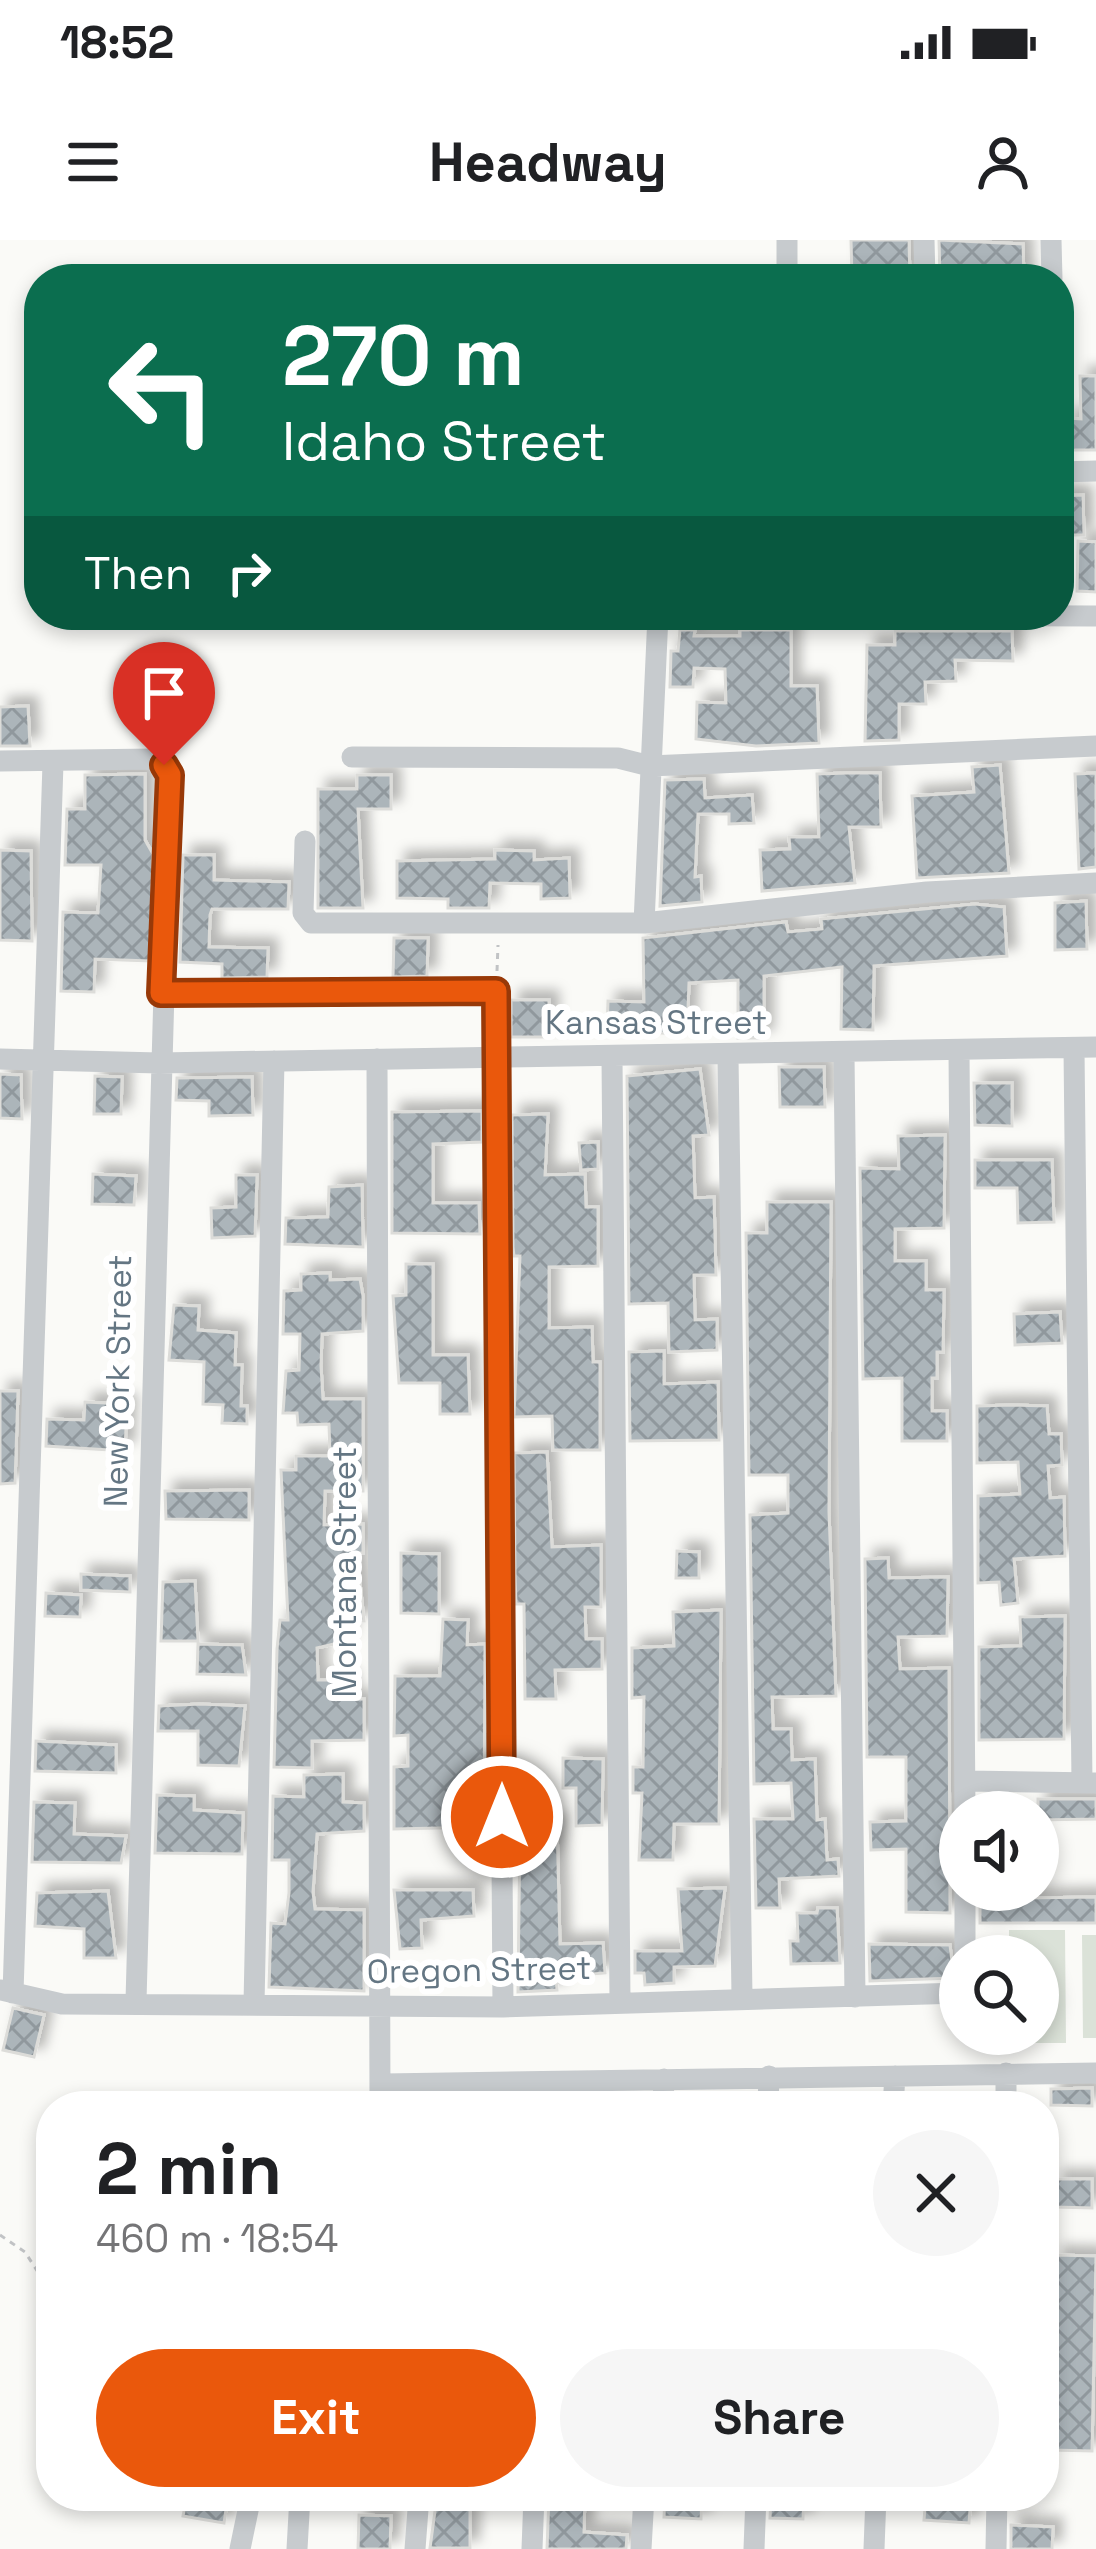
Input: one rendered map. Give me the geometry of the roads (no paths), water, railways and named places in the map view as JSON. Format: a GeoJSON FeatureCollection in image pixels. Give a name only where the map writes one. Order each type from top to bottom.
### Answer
{"type":"FeatureCollection","features":[{"type":"Feature","properties":{"kind":"street"},"geometry":{"type":"LineString","coordinates":[[644,923],[657,630]]}},
{"type":"Feature","properties":{"kind":"street"},"geometry":{"type":"LineString","coordinates":[[352,757],[618,758],[650,766],[1096,746]]}},
{"type":"Feature","properties":{"kind":"street","name":"New York Street"},"geometry":{"type":"LineString","coordinates":[[53,763],[154,760],[170,775],[136,2001]]}},
{"type":"Feature","properties":{"kind":"street"},"geometry":{"type":"LineString","coordinates":[[0,761],[53,763],[6,1991]]}},
{"type":"Feature","properties":{"kind":"street"},"geometry":{"type":"LineString","coordinates":[[305,841],[303,913],[311,923],[498,927],[644,923],[927,892],[1096,883]]}},
{"type":"Feature","properties":{"kind":"street"},"geometry":{"type":"LineString","coordinates":[[161,993],[496,991],[503,2007]]}},
{"type":"Feature","properties":{"kind":"street"},"geometry":{"type":"LineString","coordinates":[[965,1781],[1089,1783],[1085,1048]]}},
{"type":"Feature","properties":{"kind":"street","name":"Kansas Street"},"geometry":{"type":"LineString","coordinates":[[0,1059],[159,1063],[1085,1048]]}},
{"type":"Feature","properties":{"kind":"street"},"geometry":{"type":"LineString","coordinates":[[959,1052],[965,1791]]}},
{"type":"Feature","properties":{"kind":"street"},"geometry":{"type":"LineString","coordinates":[[844,1055],[855,1997]]}},
{"type":"Feature","properties":{"kind":"street"},"geometry":{"type":"LineString","coordinates":[[612,1057],[620,2001]]}},
{"type":"Feature","properties":{"kind":"street"},"geometry":{"type":"LineString","coordinates":[[728,1057],[742,1997]]}},
{"type":"Feature","properties":{"kind":"street","name":"Montana Street"},"geometry":{"type":"LineString","coordinates":[[377,1059],[382,2091]]}},
{"type":"Feature","properties":{"kind":"street"},"geometry":{"type":"LineString","coordinates":[[254,2004],[274,1061]]}},
{"type":"Feature","properties":{"kind":"street","name":"Oregon Street"},"geometry":{"type":"LineString","coordinates":[[6,1991],[62,2004],[503,2007],[939,1994]]}},
{"type":"Feature","properties":{"kind":"street"},"geometry":{"type":"LineString","coordinates":[[431,2091],[553,2081],[1096,2073]]}},
{"type":"Feature","properties":{"kind":"street"},"geometry":{"type":"LineString","coordinates":[[1006,2074],[1006,2091]]}},
{"type":"Feature","properties":{"kind":"street"},"geometry":{"type":"LineString","coordinates":[[769,2091],[770,2076]]}},
{"type":"Feature","properties":{"kind":"street"},"geometry":{"type":"LineString","coordinates":[[894,2091],[895,2076]]}},
{"type":"Feature","properties":{"kind":"street"},"geometry":{"type":"LineString","coordinates":[[664,2079],[664,2091]]}},
{"type":"Feature","properties":{"kind":"street"},"geometry":{"type":"LineString","coordinates":[[552,2091],[553,2081]]}},
{"type":"Feature","properties":{"kind":"street"},"geometry":{"type":"LineString","coordinates":[[240,2549],[248,2511]]}},
{"type":"Feature","properties":{"kind":"street"},"geometry":{"type":"LineString","coordinates":[[297,2549],[300,2511]]}},
{"type":"Feature","properties":{"kind":"street"},"geometry":{"type":"LineString","coordinates":[[416,2549],[418,2511]]}},
{"type":"Feature","properties":{"kind":"street"},"geometry":{"type":"LineString","coordinates":[[532,2549],[533,2511]]}},
{"type":"Feature","properties":{"kind":"street"},"geometry":{"type":"LineString","coordinates":[[641,2549],[643,2511]]}},
{"type":"Feature","properties":{"kind":"street"},"geometry":{"type":"LineString","coordinates":[[754,2549],[755,2511]]}},
{"type":"Feature","properties":{"kind":"street"},"geometry":{"type":"LineString","coordinates":[[874,2549],[875,2511]]}},
{"type":"Feature","properties":{"kind":"street"},"geometry":{"type":"LineString","coordinates":[[996,2549],[997,2511]]}}]}
